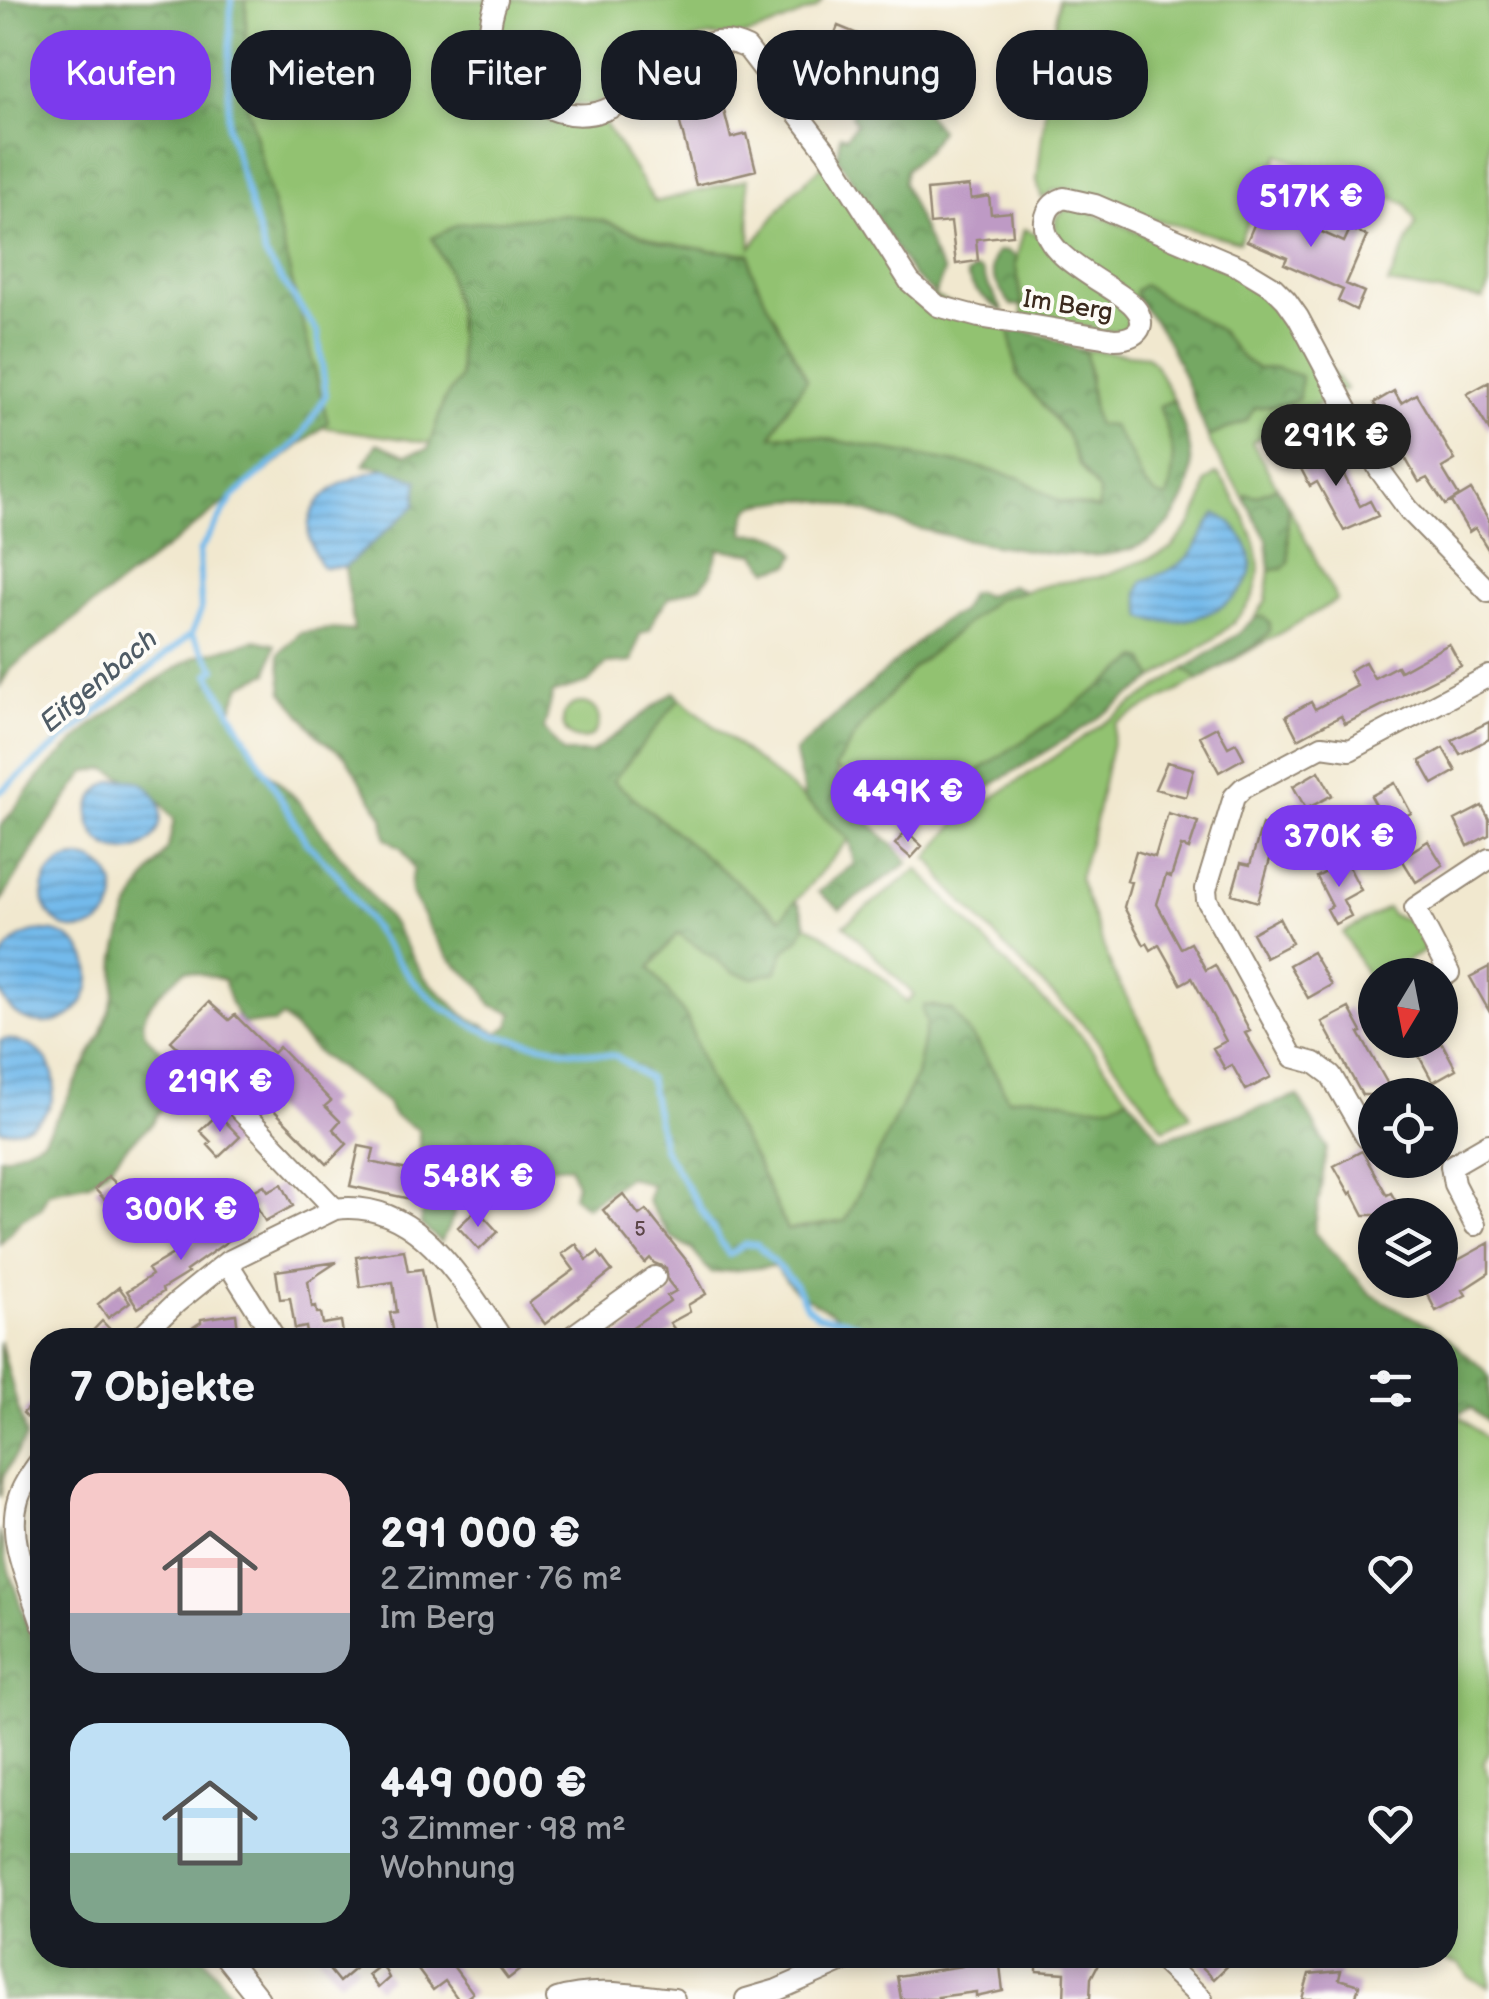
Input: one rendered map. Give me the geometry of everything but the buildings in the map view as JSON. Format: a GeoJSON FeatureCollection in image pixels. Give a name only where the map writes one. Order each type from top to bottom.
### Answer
{"type":"FeatureCollection","features":[{"type":"Feature","properties":{"kind":"street","name":"Im Berg"},"geometry":{"type":"LineString","coordinates":[[497,0],[490,30],[493,60],[502,76],[526,96],[566,113],[608,110],[623,104],[670,63],[694,49],[719,44],[748,48],[838,168],[910,282],[938,306],[979,318],[1115,339],[1127,339],[1140,331],[1140,314],[1129,301],[1075,265],[1048,237],[1047,213],[1064,198],[1095,205],[1217,256],[1263,280],[1298,317],[1379,468],[1410,510],[1489,592]]}},
{"type":"Feature","properties":{"kind":"street"},"geometry":{"type":"LineString","coordinates":[[1358,1122],[1332,1075],[1315,1062],[1293,1057],[1206,900],[1206,888],[1234,797],[1243,788],[1322,746],[1350,750],[1489,676]]}},
{"type":"Feature","properties":{"kind":"street"},"geometry":{"type":"LineString","coordinates":[[1440,958],[1415,908],[1489,859]]}},
{"type":"Feature","properties":{"kind":"street"},"geometry":{"type":"LineString","coordinates":[[202,1070],[334,1210]]}},
{"type":"Feature","properties":{"kind":"street"},"geometry":{"type":"LineString","coordinates":[[1458,1157],[1489,1144]]}},
{"type":"Feature","properties":{"kind":"street"},"geometry":{"type":"LineString","coordinates":[[1451,1178],[1474,1225]]}},
{"type":"Feature","properties":{"kind":"street"},"geometry":{"type":"LineString","coordinates":[[150,1328],[227,1262],[334,1210],[351,1207],[383,1212],[410,1227],[448,1261],[495,1328]]}},
{"type":"Feature","properties":{"kind":"street"},"geometry":{"type":"LineString","coordinates":[[227,1262],[268,1328]]}},
{"type":"Feature","properties":{"kind":"street"},"geometry":{"type":"LineString","coordinates":[[584,1328],[655,1277]]}},
{"type":"Feature","properties":{"kind":"street"},"geometry":{"type":"LineString","coordinates":[[30,1478],[18,1497],[14,1524],[30,1589]]}},
{"type":"Feature","properties":{"kind":"street"},"geometry":{"type":"LineString","coordinates":[[234,1968],[259,1999]]}},
{"type":"Feature","properties":{"kind":"street"},"geometry":{"type":"LineString","coordinates":[[746,1999],[827,1968]]}},
{"type":"Feature","properties":{"kind":"street"},"geometry":{"type":"LineString","coordinates":[[1170,1968],[1202,1999]]}},
{"type":"Feature","properties":{"kind":"street"},"geometry":{"type":"LineString","coordinates":[[566,1998],[607,1992],[674,1999]]}},
{"type":"Feature","properties":{"kind":"green space"},"geometry":{"type":"Polygon","coordinates":[[[0,0],[246,0],[246,30],[231,30],[231,120],[251,120],[328,423],[10,669],[0,686],[0,0]]]}},
{"type":"Feature","properties":{"kind":"green space"},"geometry":{"type":"Polygon","coordinates":[[[246,0],[490,0],[484,30],[431,30],[431,120],[604,122],[655,202],[747,179],[751,247],[793,192],[827,162],[908,286],[1009,327],[1017,375],[1066,433],[1079,465],[1099,491],[1099,509],[1058,501],[1020,478],[978,467],[801,434],[771,437],[807,379],[751,269],[750,254],[661,242],[604,221],[432,238],[447,269],[457,313],[460,378],[444,400],[431,443],[322,427],[327,423],[251,120],[411,120],[411,30],[246,30],[246,0]]]}},
{"type":"Feature","properties":{"kind":"green space"},"geometry":{"type":"Polygon","coordinates":[[[502,0],[823,0],[816,8],[744,35],[737,35],[737,30],[601,30],[601,102],[586,105],[581,105],[581,30],[498,27],[502,0]]]}},
{"type":"Feature","properties":{"kind":"green space"},"geometry":{"type":"Polygon","coordinates":[[[1058,0],[1489,0],[1489,285],[1483,299],[1388,284],[1416,223],[1406,204],[1379,191],[1375,198],[1279,154],[1239,242],[1130,213],[1069,188],[1052,191],[1042,199],[1037,180],[1044,120],[1148,120],[1148,30],[1054,30],[1058,0]]]}},
{"type":"Feature","properties":{"kind":"green space"},"geometry":{"type":"Polygon","coordinates":[[[854,120],[932,120],[940,130],[926,151],[906,169],[903,183],[944,272],[935,294],[913,276],[837,157],[840,135],[846,137],[856,124],[854,120]]]}},
{"type":"Feature","properties":{"kind":"green space"},"geometry":{"type":"Polygon","coordinates":[[[1079,207],[1228,269],[1273,298],[1346,389],[1252,442],[1277,487],[1244,498],[1208,437],[1246,421],[1255,408],[1287,404],[1277,368],[1258,369],[1240,356],[1219,330],[1137,300],[1067,248],[1057,235],[1056,217],[1079,207]]]}},
{"type":"Feature","properties":{"kind":"green space"},"geometry":{"type":"Polygon","coordinates":[[[566,214],[604,221],[661,242],[750,254],[751,269],[807,379],[772,436],[801,434],[978,467],[1020,478],[1058,501],[1099,509],[1099,491],[1079,465],[1066,433],[1017,375],[1009,327],[1049,337],[1086,353],[1097,425],[1112,426],[1144,482],[1153,492],[1167,498],[1173,461],[1159,406],[1174,400],[1189,444],[1189,486],[1175,515],[1161,532],[1144,543],[1105,554],[1062,554],[982,543],[831,502],[795,500],[756,505],[747,515],[744,534],[767,534],[787,542],[796,555],[790,565],[768,570],[756,554],[719,549],[711,574],[701,586],[670,597],[656,614],[650,630],[640,634],[632,662],[606,664],[588,683],[553,693],[544,729],[563,753],[591,753],[674,692],[680,698],[613,781],[781,918],[795,901],[800,906],[806,924],[799,939],[785,950],[776,972],[754,978],[733,972],[678,933],[650,968],[687,1018],[708,1078],[756,1162],[787,1230],[845,1221],[916,1076],[927,1022],[922,1011],[924,1005],[952,1010],[1008,1099],[1032,1096],[1091,1106],[1128,1097],[1162,1139],[1298,1096],[1327,1147],[1314,1232],[1358,1280],[1358,1298],[1378,1298],[1433,1328],[850,1328],[833,1313],[797,1293],[774,1266],[711,1273],[691,1249],[670,1236],[647,1201],[652,1185],[628,1177],[586,1207],[573,1196],[576,1184],[570,1166],[545,1168],[510,1153],[474,1165],[453,1179],[454,1216],[441,1242],[421,1225],[419,1130],[394,1116],[386,1102],[319,1054],[282,1017],[274,1023],[242,1024],[224,980],[186,970],[156,998],[143,1024],[147,1037],[179,1068],[184,1083],[177,1096],[108,1169],[89,1183],[48,1192],[41,1208],[21,1220],[0,1244],[0,1157],[43,1140],[102,1032],[114,995],[116,957],[127,913],[168,848],[174,819],[151,791],[106,769],[86,772],[0,903],[0,827],[44,771],[91,726],[194,657],[256,640],[275,645],[268,673],[241,685],[230,713],[260,765],[295,797],[395,927],[424,977],[464,1015],[498,1033],[509,1026],[513,1013],[491,1005],[482,987],[450,959],[432,933],[411,892],[414,870],[402,849],[386,838],[383,817],[345,756],[319,737],[283,692],[279,654],[300,633],[354,631],[345,567],[415,505],[385,468],[364,465],[377,443],[405,455],[428,449],[444,400],[460,378],[457,313],[447,269],[432,238],[459,224],[566,214]]]}},
{"type":"Feature","properties":{"kind":"green space"},"geometry":{"type":"Polygon","coordinates":[[[1024,229],[1038,234],[1129,312],[1125,329],[1119,333],[1023,318],[1015,263],[1024,229]]]}},
{"type":"Feature","properties":{"kind":"green space"},"geometry":{"type":"Polygon","coordinates":[[[998,251],[1017,258],[1023,306],[1011,305],[994,278],[992,265],[998,251]]]}},
{"type":"Feature","properties":{"kind":"green space"},"geometry":{"type":"Polygon","coordinates":[[[975,269],[982,271],[1004,312],[973,286],[967,275],[975,269]]]}},
{"type":"Feature","properties":{"kind":"green space"},"geometry":{"type":"Polygon","coordinates":[[[1143,285],[1219,330],[1240,356],[1257,369],[1277,368],[1301,376],[1299,398],[1287,404],[1255,408],[1246,421],[1208,437],[1169,345],[1137,298],[1135,292],[1143,285]]]}},
{"type":"Feature","properties":{"kind":"green space"},"geometry":{"type":"Polygon","coordinates":[[[1078,349],[1147,356],[1154,363],[1174,400],[1160,407],[1172,445],[1174,474],[1167,499],[1157,496],[1142,482],[1130,454],[1097,425],[1089,401],[1086,353],[1078,349]]]}},
{"type":"Feature","properties":{"kind":"green space"},"geometry":{"type":"Polygon","coordinates":[[[1218,474],[1246,520],[1257,550],[1258,576],[1252,597],[1222,633],[1154,679],[1145,661],[1139,659],[944,793],[945,802],[923,824],[835,768],[860,728],[913,668],[997,598],[1099,577],[1159,555],[1171,548],[1191,524],[1206,482],[1218,474]]]}},
{"type":"Feature","properties":{"kind":"green space"},"geometry":{"type":"Polygon","coordinates":[[[1277,487],[1287,504],[1289,562],[1283,568],[1270,570],[1267,540],[1244,498],[1277,487]]]}},
{"type":"Feature","properties":{"kind":"green space"},"geometry":{"type":"Polygon","coordinates":[[[1287,504],[1337,600],[1199,680],[1116,723],[1079,878],[1113,972],[1191,1116],[1164,1129],[1090,1031],[1019,961],[927,859],[957,822],[1185,669],[1200,679],[1263,617],[1255,618],[1266,600],[1270,570],[1289,562],[1287,504]]]}},
{"type":"Feature","properties":{"kind":"green space"},"geometry":{"type":"Polygon","coordinates":[[[1011,585],[1025,591],[997,598],[913,668],[860,728],[835,767],[850,804],[908,863],[840,909],[818,892],[854,864],[849,839],[804,799],[795,752],[940,622],[960,612],[969,594],[978,592],[985,596],[1011,585]]]}},
{"type":"Feature","properties":{"kind":"green space"},"geometry":{"type":"Polygon","coordinates":[[[1263,617],[1270,623],[1270,631],[1261,641],[1199,680],[1185,669],[1255,618],[1263,617]]]}},
{"type":"Feature","properties":{"kind":"green space"},"geometry":{"type":"Polygon","coordinates":[[[1139,658],[1145,660],[1154,679],[954,809],[945,802],[943,794],[1064,714],[1139,658]]]}},
{"type":"Feature","properties":{"kind":"green space"},"geometry":{"type":"Polygon","coordinates":[[[680,698],[849,839],[781,918],[612,781],[680,698]]]}},
{"type":"Feature","properties":{"kind":"green space"},"geometry":{"type":"Polygon","coordinates":[[[581,703],[594,708],[599,721],[594,734],[581,739],[568,734],[563,721],[568,708],[581,703]]]}},
{"type":"Feature","properties":{"kind":"green space"},"geometry":{"type":"Polygon","coordinates":[[[918,869],[1026,984],[1082,1036],[1128,1097],[1102,1106],[1032,1096],[1008,1099],[979,1046],[952,1010],[931,1005],[916,1076],[845,1221],[787,1230],[756,1162],[708,1078],[687,1018],[650,968],[678,932],[733,972],[754,978],[775,972],[785,949],[799,939],[806,924],[883,978],[906,1003],[914,995],[844,925],[918,869]]]}},
{"type":"Feature","properties":{"kind":"green space"},"geometry":{"type":"Polygon","coordinates":[[[1387,908],[1392,915],[1411,921],[1427,950],[1412,958],[1358,960],[1343,933],[1387,908]]]}},
{"type":"Feature","properties":{"kind":"green space"},"geometry":{"type":"Polygon","coordinates":[[[0,1341],[26,1437],[3,1477],[0,1497],[0,1341]]]}},
{"type":"Feature","properties":{"kind":"green space"},"geometry":{"type":"Polygon","coordinates":[[[1458,1348],[1489,1377],[1489,1423],[1471,1408],[1458,1414],[1458,1348]]]}},
{"type":"Feature","properties":{"kind":"green space"},"geometry":{"type":"Polygon","coordinates":[[[1458,1415],[1489,1441],[1489,1750],[1483,1764],[1489,1778],[1489,1987],[1469,1977],[1460,1964],[1458,1415]]]}},
{"type":"Feature","properties":{"kind":"green space"},"geometry":{"type":"Polygon","coordinates":[[[0,1531],[30,1633],[30,1968],[212,1968],[232,1999],[0,1999],[0,1531]]]}},
{"type":"Feature","properties":{"kind":"water"},"geometry":{"type":"Polygon","coordinates":[[[385,468],[418,480],[415,506],[345,567],[322,567],[308,532],[318,502],[339,485],[385,468]]]}},
{"type":"Feature","properties":{"kind":"water"},"geometry":{"type":"Polygon","coordinates":[[[1216,514],[1240,534],[1250,555],[1250,574],[1241,591],[1205,615],[1162,622],[1143,617],[1138,593],[1143,581],[1188,557],[1216,514]]]}},
{"type":"Feature","properties":{"kind":"water"},"geometry":{"type":"Polygon","coordinates":[[[125,779],[150,790],[161,815],[150,840],[125,851],[100,840],[89,815],[100,790],[125,779]]]}},
{"type":"Feature","properties":{"kind":"water"},"geometry":{"type":"Polygon","coordinates":[[[79,858],[93,860],[105,868],[113,880],[113,908],[105,920],[93,928],[79,930],[65,928],[53,920],[45,908],[43,894],[45,880],[53,868],[65,860],[79,858]]]}},
{"type":"Feature","properties":{"kind":"water"},"geometry":{"type":"Polygon","coordinates":[[[35,932],[53,932],[70,939],[82,951],[89,968],[89,986],[82,1003],[70,1015],[53,1022],[35,1022],[18,1015],[6,1003],[-1,986],[-1,968],[6,951],[18,939],[35,932]]]}},
{"type":"Feature","properties":{"kind":"water"},"geometry":{"type":"Polygon","coordinates":[[[0,1040],[30,1046],[45,1058],[53,1074],[54,1090],[49,1107],[38,1120],[22,1128],[0,1130],[0,1040]]]}},
{"type":"Feature","properties":{"kind":"waterway","name":"Eifgenbach"},"geometry":{"type":"LineString","coordinates":[[0,792],[191,634],[201,610],[199,552],[233,497],[299,440],[326,395],[318,333],[265,255],[228,128],[231,0]]}},
{"type":"Feature","properties":{"kind":"waterway"},"geometry":{"type":"LineString","coordinates":[[191,634],[216,669],[209,674],[306,842],[338,875],[413,981],[440,1006],[497,1036],[616,1056],[649,1079],[663,1148],[729,1255],[745,1244],[757,1245],[795,1284],[806,1306],[818,1316],[845,1320],[861,1328]]}}]}
